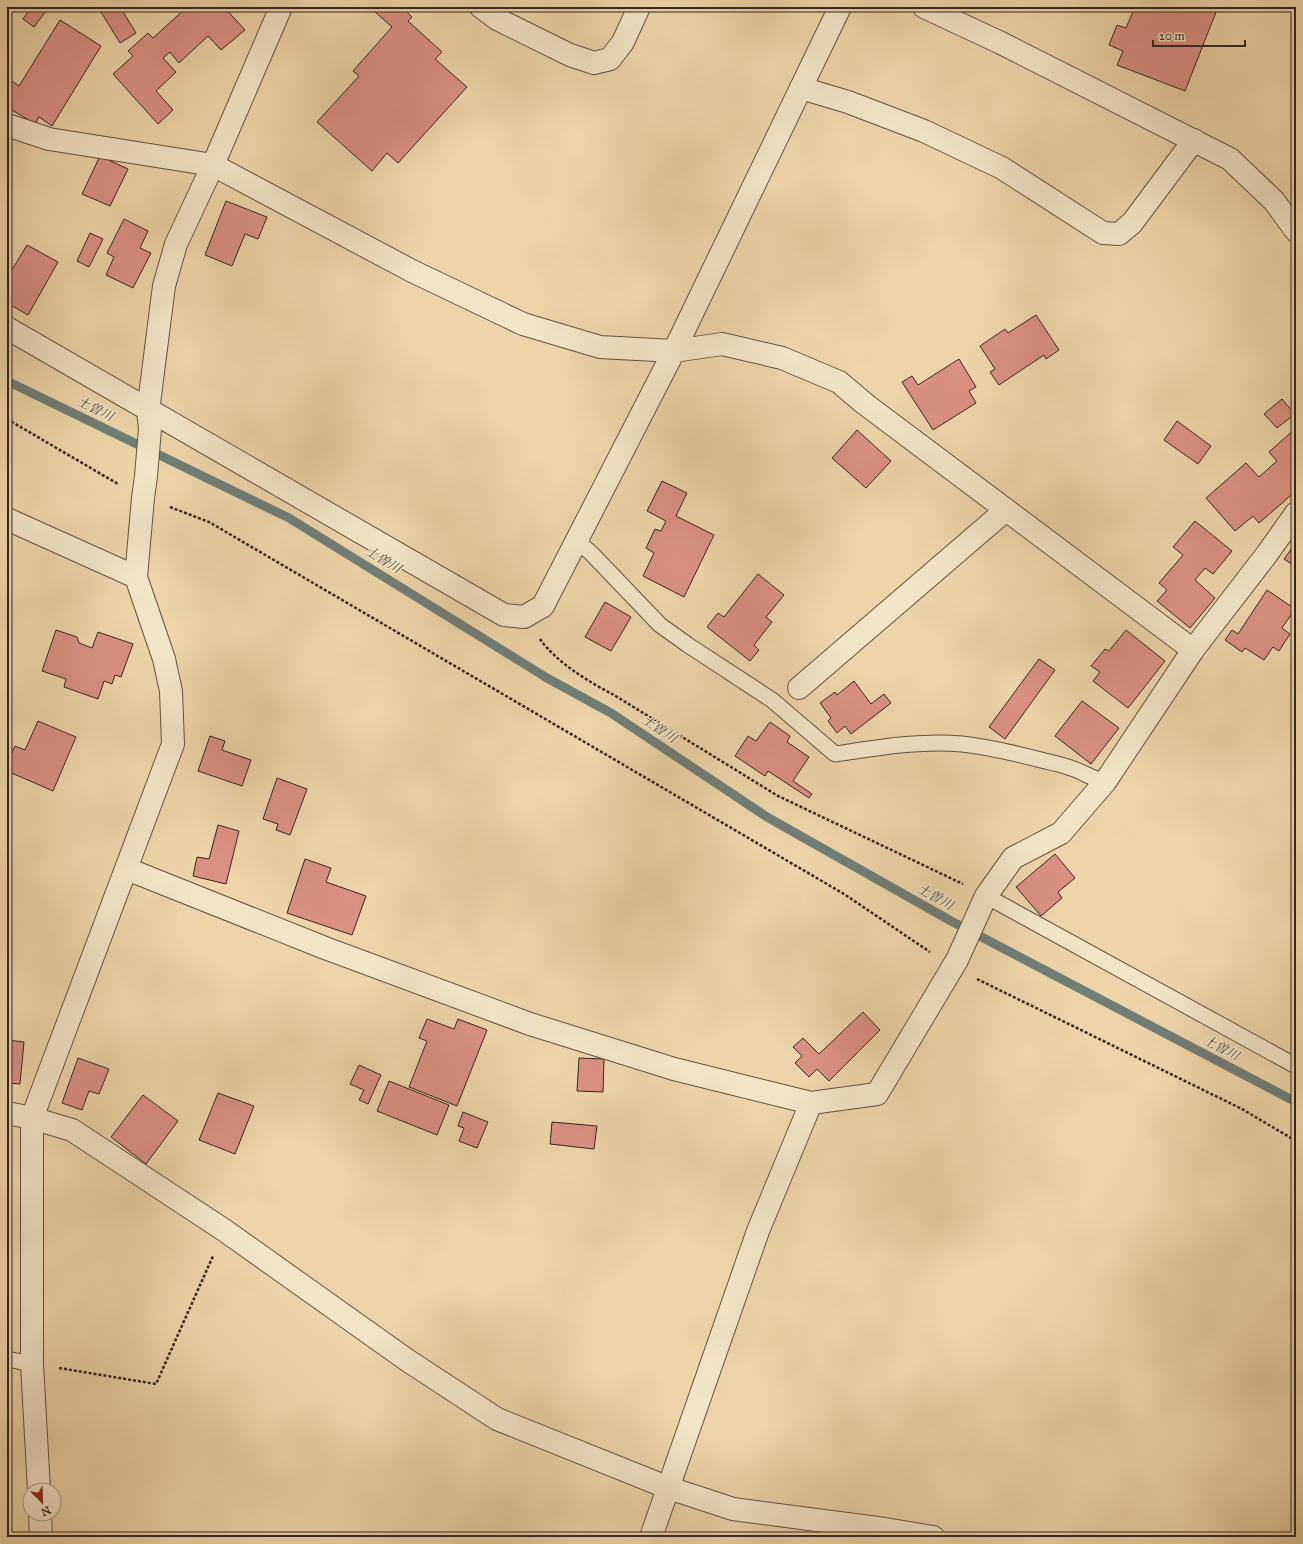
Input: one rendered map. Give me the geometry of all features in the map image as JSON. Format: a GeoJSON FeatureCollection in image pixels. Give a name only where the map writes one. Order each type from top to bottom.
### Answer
{"type":"FeatureCollection","features":[{"type":"Feature","properties":{"kind":"street"},"geometry":{"type":"LineString","coordinates":[[39,1482],[32,1364],[32,1118],[173,744],[171,691],[164,659],[136,577],[146,476],[149,420],[164,286],[176,244],[213,166],[281,7]]}},
{"type":"Feature","properties":{"kind":"street"},"geometry":{"type":"LineString","coordinates":[[480,7],[497,19],[570,55],[594,63],[610,59],[623,42],[639,7]]}},
{"type":"Feature","properties":{"kind":"street"},"geometry":{"type":"LineString","coordinates":[[7,328],[149,420],[504,616],[524,617],[543,606],[674,351],[840,7]]}},
{"type":"Feature","properties":{"kind":"street"},"geometry":{"type":"LineString","coordinates":[[924,7],[1002,42],[1230,159],[1274,201],[1296,231]]}},
{"type":"Feature","properties":{"kind":"street"},"geometry":{"type":"LineString","coordinates":[[802,88],[848,102],[924,131],[1002,168],[1103,233],[1119,234],[1132,223],[1194,140]]}},
{"type":"Feature","properties":{"kind":"street"},"geometry":{"type":"LineString","coordinates":[[7,125],[49,139],[213,166],[412,271],[523,324],[600,347],[674,351],[722,344],[782,358],[839,382],[865,404],[1193,650]]}},
{"type":"Feature","properties":{"kind":"street"},"geometry":{"type":"LineString","coordinates":[[799,688],[1006,510]]}},
{"type":"Feature","properties":{"kind":"street"},"geometry":{"type":"LineString","coordinates":[[127,869],[325,948],[530,1024],[674,1069],[811,1103],[877,1094],[955,964],[984,901],[1013,858],[1061,833],[1105,782],[1193,650],[1267,554],[1296,513]]}},
{"type":"Feature","properties":{"kind":"street"},"geometry":{"type":"LineString","coordinates":[[7,519],[136,577]]}},
{"type":"Feature","properties":{"kind":"street"},"geometry":{"type":"LineString","coordinates":[[651,1537],[758,1231],[811,1103]]}},
{"type":"Feature","properties":{"kind":"street"},"geometry":{"type":"LineString","coordinates":[[7,1113],[32,1118],[72,1130],[224,1230],[407,1360],[497,1419],[669,1488],[733,1509],[885,1529],[933,1537]]}},
{"type":"Feature","properties":{"kind":"street"},"geometry":{"type":"LineString","coordinates":[[40,1522],[41,1537]]}},
{"type":"Feature","properties":{"kind":"lane"},"geometry":{"type":"LineString","coordinates":[[576,541],[591,553],[660,625],[772,700],[835,754],[875,748],[922,744],[961,744],[1000,750],[1072,768],[1093,779],[1105,782]]}},
{"type":"Feature","properties":{"kind":"lane"},"geometry":{"type":"LineString","coordinates":[[984,901],[1296,1066]]}},
{"type":"Feature","properties":{"kind":"lane"},"geometry":{"type":"LineString","coordinates":[[7,1359],[32,1364]]}},
{"type":"Feature","properties":{"kind":"path"},"geometry":{"type":"LineString","coordinates":[[7,419],[143,498],[209,522],[216,526],[844,894],[955,964],[1242,1109],[1296,1140]]}},
{"type":"Feature","properties":{"kind":"path"},"geometry":{"type":"LineString","coordinates":[[524,617],[546,648],[588,682],[614,695],[778,796],[984,901]]}},
{"type":"Feature","properties":{"kind":"path"},"geometry":{"type":"LineString","coordinates":[[32,1364],[156,1384],[224,1230]]}},
{"type":"Feature","properties":{"kind":"building"},"geometry":{"type":"Polygon","coordinates":[[[31,7],[49,7],[34,27],[23,19],[31,7]]]}},
{"type":"Feature","properties":{"kind":"building"},"geometry":{"type":"Polygon","coordinates":[[[108,7],[120,7],[136,33],[120,43],[101,12],[108,7]]]}},
{"type":"Feature","properties":{"kind":"building"},"geometry":{"type":"Polygon","coordinates":[[[187,7],[224,7],[245,30],[221,50],[208,36],[179,63],[170,52],[163,58],[176,72],[156,91],[173,110],[158,124],[113,74],[133,56],[128,51],[148,33],[153,38],[187,7]]]}},
{"type":"Feature","properties":{"kind":"building"},"geometry":{"type":"Polygon","coordinates":[[[377,7],[402,7],[412,17],[408,21],[442,52],[435,59],[467,87],[398,163],[387,153],[372,171],[317,122],[359,76],[353,71],[392,27],[374,11],[377,7]]]}},
{"type":"Feature","properties":{"kind":"building"},"geometry":{"type":"Polygon","coordinates":[[[1135,7],[1218,7],[1185,91],[1117,65],[1123,51],[1109,45],[1117,25],[1126,28],[1135,7]]]}},
{"type":"Feature","properties":{"kind":"building"},"geometry":{"type":"Polygon","coordinates":[[[60,20],[101,46],[52,126],[39,117],[35,124],[7,107],[7,83],[9,79],[19,86],[60,20]]]}},
{"type":"Feature","properties":{"kind":"building"},"geometry":{"type":"Polygon","coordinates":[[[100,156],[128,169],[110,206],[82,194],[100,156]]]}},
{"type":"Feature","properties":{"kind":"building"},"geometry":{"type":"Polygon","coordinates":[[[226,201],[267,217],[258,239],[245,234],[232,266],[205,255],[226,201]]]}},
{"type":"Feature","properties":{"kind":"building"},"geometry":{"type":"Polygon","coordinates":[[[124,219],[148,231],[140,248],[151,253],[133,288],[106,275],[114,257],[107,253],[124,219]]]}},
{"type":"Feature","properties":{"kind":"building"},"geometry":{"type":"Polygon","coordinates":[[[90,233],[103,239],[89,267],[77,261],[90,233]]]}},
{"type":"Feature","properties":{"kind":"building"},"geometry":{"type":"Polygon","coordinates":[[[27,245],[58,262],[28,315],[7,303],[7,278],[27,245]]]}},
{"type":"Feature","properties":{"kind":"building"},"geometry":{"type":"Polygon","coordinates":[[[1036,315],[1059,350],[1046,359],[1044,355],[999,385],[990,372],[995,369],[980,346],[1005,329],[1008,333],[1036,315]]]}},
{"type":"Feature","properties":{"kind":"building"},"geometry":{"type":"Polygon","coordinates":[[[959,359],[976,387],[969,391],[976,403],[933,430],[902,382],[912,376],[918,385],[959,359]]]}},
{"type":"Feature","properties":{"kind":"building"},"geometry":{"type":"Polygon","coordinates":[[[1282,399],[1295,414],[1277,428],[1264,414],[1282,399]]]}},
{"type":"Feature","properties":{"kind":"building"},"geometry":{"type":"Polygon","coordinates":[[[1177,421],[1211,446],[1198,464],[1164,440],[1177,421]]]}},
{"type":"Feature","properties":{"kind":"building"},"geometry":{"type":"Polygon","coordinates":[[[1296,428],[1296,491],[1259,523],[1253,516],[1235,531],[1206,498],[1246,463],[1259,477],[1277,461],[1269,452],[1296,428]]]}},
{"type":"Feature","properties":{"kind":"building"},"geometry":{"type":"Polygon","coordinates":[[[857,430],[891,461],[866,488],[832,458],[857,430]]]}},
{"type":"Feature","properties":{"kind":"building"},"geometry":{"type":"Polygon","coordinates":[[[662,481],[687,493],[676,516],[714,535],[684,597],[643,576],[654,553],[646,548],[655,529],[661,531],[666,521],[647,511],[662,481]]]}},
{"type":"Feature","properties":{"kind":"building"},"geometry":{"type":"Polygon","coordinates":[[[1195,521],[1232,551],[1213,574],[1205,568],[1195,580],[1215,598],[1190,628],[1157,601],[1167,590],[1159,583],[1183,555],[1173,547],[1195,521]]]}},
{"type":"Feature","properties":{"kind":"building"},"geometry":{"type":"Polygon","coordinates":[[[1293,547],[1296,549],[1296,567],[1284,559],[1293,547]]]}},
{"type":"Feature","properties":{"kind":"building"},"geometry":{"type":"Polygon","coordinates":[[[758,574],[784,595],[766,617],[772,622],[754,645],[759,650],[750,661],[707,627],[718,613],[724,617],[758,574]]]}},
{"type":"Feature","properties":{"kind":"building"},"geometry":{"type":"Polygon","coordinates":[[[1267,590],[1295,609],[1282,628],[1290,634],[1279,651],[1273,647],[1264,660],[1245,648],[1242,652],[1225,640],[1232,630],[1238,634],[1267,590]]]}},
{"type":"Feature","properties":{"kind":"building"},"geometry":{"type":"Polygon","coordinates":[[[605,602],[631,617],[611,651],[585,637],[605,602]]]}},
{"type":"Feature","properties":{"kind":"building"},"geometry":{"type":"Polygon","coordinates":[[[56,630],[77,637],[79,643],[92,648],[98,632],[133,644],[121,677],[115,675],[112,684],[104,681],[98,699],[64,687],[66,679],[42,671],[56,630]]]}},
{"type":"Feature","properties":{"kind":"building"},"geometry":{"type":"Polygon","coordinates":[[[1126,630],[1165,661],[1128,708],[1093,681],[1100,672],[1091,666],[1105,649],[1109,651],[1126,630]]]}},
{"type":"Feature","properties":{"kind":"building"},"geometry":{"type":"Polygon","coordinates":[[[1039,659],[1055,670],[1005,739],[989,727],[1039,659]]]}},
{"type":"Feature","properties":{"kind":"building"},"geometry":{"type":"Polygon","coordinates":[[[854,681],[871,704],[884,694],[891,703],[851,734],[845,726],[837,733],[828,721],[831,718],[820,703],[835,692],[837,695],[854,681]]]}},
{"type":"Feature","properties":{"kind":"building"},"geometry":{"type":"Polygon","coordinates":[[[1082,701],[1119,728],[1091,764],[1055,736],[1082,701]]]}},
{"type":"Feature","properties":{"kind":"building"},"geometry":{"type":"Polygon","coordinates":[[[38,721],[76,737],[53,791],[7,771],[7,764],[15,746],[25,750],[38,721]]]}},
{"type":"Feature","properties":{"kind":"building"},"geometry":{"type":"Polygon","coordinates":[[[770,722],[790,736],[787,742],[809,757],[793,781],[812,794],[809,798],[768,771],[765,776],[735,756],[748,736],[756,741],[770,722]]]}},
{"type":"Feature","properties":{"kind":"building"},"geometry":{"type":"Polygon","coordinates":[[[210,736],[225,741],[222,750],[251,760],[242,786],[198,771],[210,736]]]}},
{"type":"Feature","properties":{"kind":"building"},"geometry":{"type":"Polygon","coordinates":[[[277,778],[307,789],[290,835],[276,830],[278,824],[263,819],[277,778]]]}},
{"type":"Feature","properties":{"kind":"building"},"geometry":{"type":"Polygon","coordinates":[[[218,825],[239,831],[226,884],[193,876],[197,857],[209,859],[218,825]]]}},
{"type":"Feature","properties":{"kind":"building"},"geometry":{"type":"Polygon","coordinates":[[[1055,854],[1075,878],[1058,892],[1062,898],[1041,916],[1016,887],[1055,854]]]}},
{"type":"Feature","properties":{"kind":"building"},"geometry":{"type":"Polygon","coordinates":[[[305,859],[331,868],[326,882],[366,896],[352,935],[287,913],[305,859]]]}},
{"type":"Feature","properties":{"kind":"building"},"geometry":{"type":"Polygon","coordinates":[[[863,1012],[880,1030],[829,1081],[817,1069],[809,1077],[795,1063],[802,1056],[793,1047],[803,1038],[819,1054],[863,1012]]]}},
{"type":"Feature","properties":{"kind":"building"},"geometry":{"type":"Polygon","coordinates":[[[427,1019],[454,1029],[458,1019],[487,1030],[457,1106],[409,1087],[427,1041],[419,1038],[427,1019]]]}},
{"type":"Feature","properties":{"kind":"building"},"geometry":{"type":"Polygon","coordinates":[[[7,1040],[24,1042],[20,1084],[7,1083],[7,1040]]]}},
{"type":"Feature","properties":{"kind":"building"},"geometry":{"type":"Polygon","coordinates":[[[78,1058],[109,1069],[99,1094],[89,1091],[82,1110],[62,1103],[78,1058]]]}},
{"type":"Feature","properties":{"kind":"building"},"geometry":{"type":"Polygon","coordinates":[[[579,1058],[604,1059],[603,1092],[577,1091],[579,1058]]]}},
{"type":"Feature","properties":{"kind":"building"},"geometry":{"type":"Polygon","coordinates":[[[359,1065],[381,1075],[368,1104],[359,1100],[364,1090],[350,1084],[359,1065]]]}},
{"type":"Feature","properties":{"kind":"building"},"geometry":{"type":"Polygon","coordinates":[[[389,1081],[449,1105],[437,1135],[377,1111],[389,1081]]]}},
{"type":"Feature","properties":{"kind":"building"},"geometry":{"type":"Polygon","coordinates":[[[218,1093],[254,1106],[235,1154],[199,1140],[218,1093]]]}},
{"type":"Feature","properties":{"kind":"building"},"geometry":{"type":"Polygon","coordinates":[[[143,1095],[178,1121],[146,1164],[111,1137],[143,1095]]]}},
{"type":"Feature","properties":{"kind":"building"},"geometry":{"type":"Polygon","coordinates":[[[463,1112],[488,1122],[477,1148],[459,1141],[464,1128],[458,1126],[463,1112]]]}},
{"type":"Feature","properties":{"kind":"building"},"geometry":{"type":"Polygon","coordinates":[[[552,1122],[597,1126],[594,1149],[550,1144],[552,1122]]]}},
{"type":"Feature","properties":{"kind":"waterway","name":"土曽川"},"geometry":{"type":"LineString","coordinates":[[7,381],[289,518],[547,678],[611,713],[767,817],[951,921],[1296,1102]]}}]}
